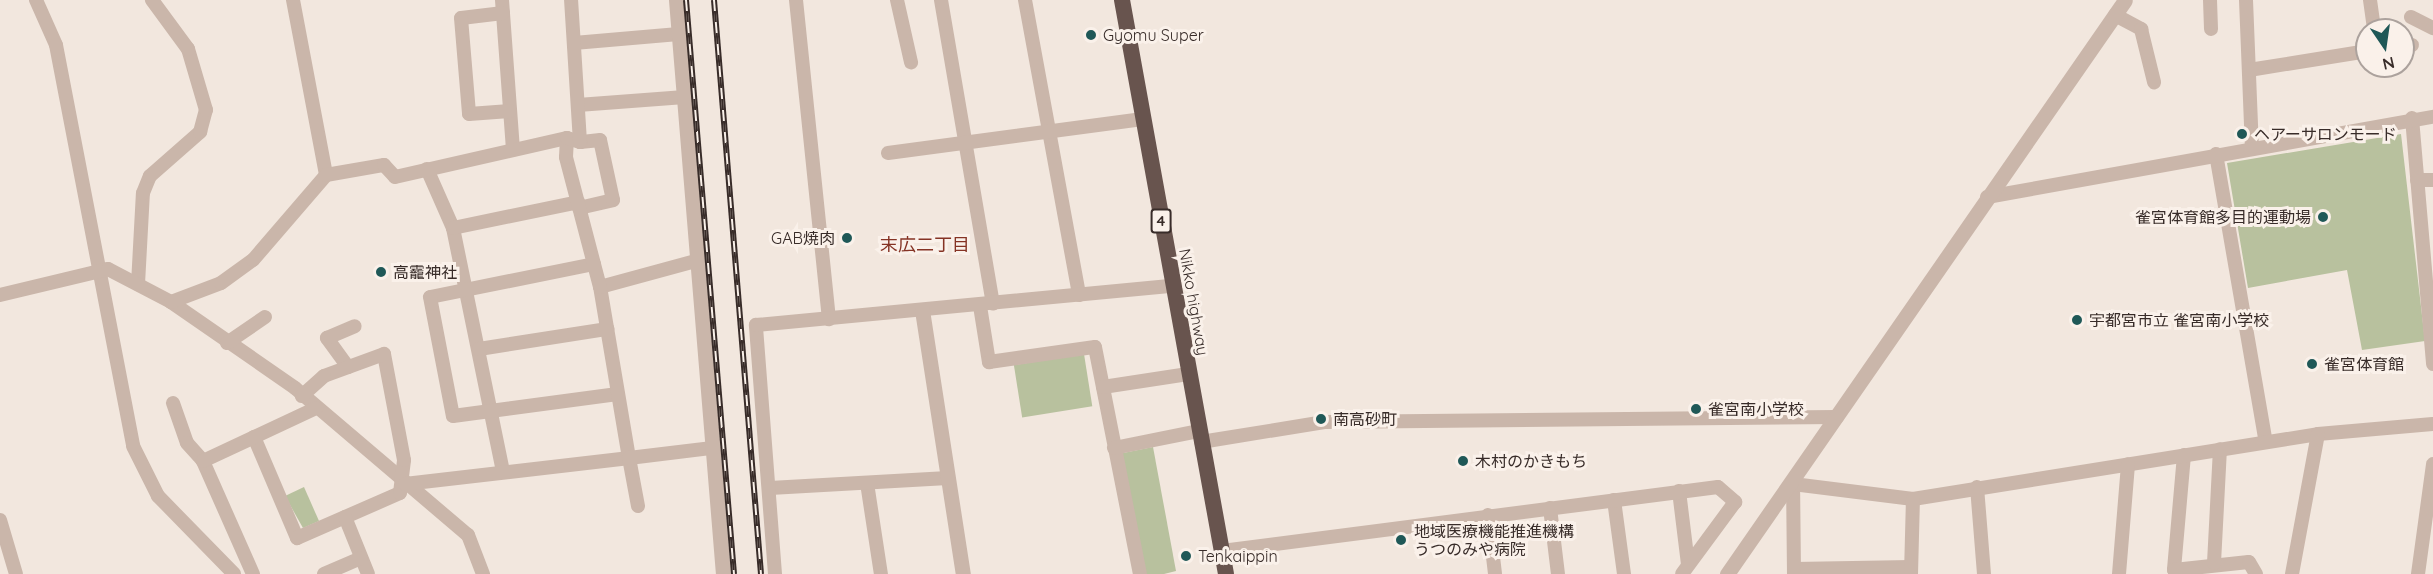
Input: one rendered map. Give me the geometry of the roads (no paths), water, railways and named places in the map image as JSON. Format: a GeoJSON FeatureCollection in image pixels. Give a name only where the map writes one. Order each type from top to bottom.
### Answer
{"type":"FeatureCollection","features":[{"type":"Feature","properties":{"kind":"highway","name":"Nikko highway"},"geometry":{"type":"LineString","coordinates":[[1122,0],[1226,574]]}},
{"type":"Feature","properties":{"kind":"street"},"geometry":{"type":"LineString","coordinates":[[36,0],[56,45],[129,431],[143,472],[158,496],[234,574]]}},
{"type":"Feature","properties":{"kind":"street"},"geometry":{"type":"LineString","coordinates":[[138,284],[143,193],[150,176],[200,132],[206,110],[188,49],[152,0]]}},
{"type":"Feature","properties":{"kind":"street"},"geometry":{"type":"LineString","coordinates":[[293,0],[326,175]]}},
{"type":"Feature","properties":{"kind":"street"},"geometry":{"type":"LineString","coordinates":[[571,0],[578,105],[573,140],[578,205],[600,287],[638,506]]}},
{"type":"Feature","properties":{"kind":"street"},"geometry":{"type":"LineString","coordinates":[[676,0],[723,574]]}},
{"type":"Feature","properties":{"kind":"street"},"geometry":{"type":"LineString","coordinates":[[796,0],[829,319]]}},
{"type":"Feature","properties":{"kind":"street"},"geometry":{"type":"LineString","coordinates":[[897,0],[911,62]]}},
{"type":"Feature","properties":{"kind":"street"},"geometry":{"type":"LineString","coordinates":[[941,0],[964,142],[986,305],[989,362],[1095,347],[1140,574]]}},
{"type":"Feature","properties":{"kind":"street"},"geometry":{"type":"LineString","coordinates":[[1025,0],[1079,295]]}},
{"type":"Feature","properties":{"kind":"street"},"geometry":{"type":"LineString","coordinates":[[1727,574],[1793,483],[1987,197],[2125,0]]}},
{"type":"Feature","properties":{"kind":"street"},"geometry":{"type":"LineString","coordinates":[[2210,0],[2211,29]]}},
{"type":"Feature","properties":{"kind":"street"},"geometry":{"type":"LineString","coordinates":[[2246,0],[2252,147]]}},
{"type":"Feature","properties":{"kind":"street"},"geometry":{"type":"LineString","coordinates":[[2370,0],[2372,18]]}},
{"type":"Feature","properties":{"kind":"street"},"geometry":{"type":"LineString","coordinates":[[510,111],[469,114],[461,18],[502,6],[513,150]]}},
{"type":"Feature","properties":{"kind":"street"},"geometry":{"type":"LineString","coordinates":[[2115,15],[2141,29],[2154,82]]}},
{"type":"Feature","properties":{"kind":"street"},"geometry":{"type":"LineString","coordinates":[[2411,17],[2433,28]]}},
{"type":"Feature","properties":{"kind":"street"},"geometry":{"type":"LineString","coordinates":[[574,43],[679,34]]}},
{"type":"Feature","properties":{"kind":"street"},"geometry":{"type":"LineString","coordinates":[[2249,70],[2355,53]]}},
{"type":"Feature","properties":{"kind":"street"},"geometry":{"type":"LineString","coordinates":[[578,105],[685,97]]}},
{"type":"Feature","properties":{"kind":"street"},"geometry":{"type":"LineString","coordinates":[[1987,197],[2412,118],[2433,117]]}},
{"type":"Feature","properties":{"kind":"street"},"geometry":{"type":"LineString","coordinates":[[2412,118],[2417,180],[2426,214],[2433,364]]}},
{"type":"Feature","properties":{"kind":"street"},"geometry":{"type":"LineString","coordinates":[[888,153],[1143,119]]}},
{"type":"Feature","properties":{"kind":"street"},"geometry":{"type":"LineString","coordinates":[[171,302],[221,283],[253,260],[326,175],[384,165],[395,177],[513,150],[573,140],[600,140],[613,200],[453,228]]}},
{"type":"Feature","properties":{"kind":"street"},"geometry":{"type":"LineString","coordinates":[[2216,154],[2266,442]]}},
{"type":"Feature","properties":{"kind":"street"},"geometry":{"type":"LineString","coordinates":[[427,170],[453,228],[467,287],[502,472]]}},
{"type":"Feature","properties":{"kind":"street"},"geometry":{"type":"LineString","coordinates":[[2417,180],[2433,180]]}},
{"type":"Feature","properties":{"kind":"street"},"geometry":{"type":"LineString","coordinates":[[600,287],[696,261]]}},
{"type":"Feature","properties":{"kind":"street"},"geometry":{"type":"LineString","coordinates":[[594,264],[467,287],[430,297],[453,416],[618,394]]}},
{"type":"Feature","properties":{"kind":"street"},"geometry":{"type":"LineString","coordinates":[[0,295],[98,269],[138,284],[171,302],[302,396],[468,535],[476,571]]}},
{"type":"Feature","properties":{"kind":"street"},"geometry":{"type":"LineString","coordinates":[[775,574],[756,325],[1173,286]]}},
{"type":"Feature","properties":{"kind":"street"},"geometry":{"type":"LineString","coordinates":[[922,310],[963,574]]}},
{"type":"Feature","properties":{"kind":"street"},"geometry":{"type":"LineString","coordinates":[[227,343],[265,317]]}},
{"type":"Feature","properties":{"kind":"street"},"geometry":{"type":"LineString","coordinates":[[348,367],[327,338],[355,326]]}},
{"type":"Feature","properties":{"kind":"street"},"geometry":{"type":"LineString","coordinates":[[479,350],[607,329]]}},
{"type":"Feature","properties":{"kind":"street"},"geometry":{"type":"LineString","coordinates":[[254,437],[297,538],[400,493],[405,484],[384,354],[324,376],[302,396]]}},
{"type":"Feature","properties":{"kind":"street"},"geometry":{"type":"LineString","coordinates":[[1103,387],[1188,374]]}},
{"type":"Feature","properties":{"kind":"street"},"geometry":{"type":"LineString","coordinates":[[173,404],[188,443],[203,461],[254,574]]}},
{"type":"Feature","properties":{"kind":"street"},"geometry":{"type":"LineString","coordinates":[[203,461],[316,408]]}},
{"type":"Feature","properties":{"kind":"street"},"geometry":{"type":"LineString","coordinates":[[1114,448],[1324,422],[1837,417]]}},
{"type":"Feature","properties":{"kind":"street"},"geometry":{"type":"LineString","coordinates":[[1793,483],[1913,499],[2318,434],[2433,424]]}},
{"type":"Feature","properties":{"kind":"street"},"geometry":{"type":"LineString","coordinates":[[2292,574],[2318,434]]}},
{"type":"Feature","properties":{"kind":"street"},"geometry":{"type":"LineString","coordinates":[[405,484],[712,448]]}},
{"type":"Feature","properties":{"kind":"street"},"geometry":{"type":"LineString","coordinates":[[2214,563],[2220,449]]}},
{"type":"Feature","properties":{"kind":"street"},"geometry":{"type":"LineString","coordinates":[[2184,455],[2174,570],[2214,563],[2249,561],[2256,574]]}},
{"type":"Feature","properties":{"kind":"street"},"geometry":{"type":"LineString","coordinates":[[2119,574],[2128,464]]}},
{"type":"Feature","properties":{"kind":"street"},"geometry":{"type":"LineString","coordinates":[[2418,574],[2429,519],[2433,464]]}},
{"type":"Feature","properties":{"kind":"street"},"geometry":{"type":"LineString","coordinates":[[770,488],[948,478]]}},
{"type":"Feature","properties":{"kind":"street"},"geometry":{"type":"LineString","coordinates":[[867,483],[881,574]]}},
{"type":"Feature","properties":{"kind":"street"},"geometry":{"type":"LineString","coordinates":[[1793,483],[1794,572],[1911,570],[1913,499]]}},
{"type":"Feature","properties":{"kind":"street"},"geometry":{"type":"LineString","coordinates":[[1222,551],[1718,487],[1735,502],[1685,569]]}},
{"type":"Feature","properties":{"kind":"street"},"geometry":{"type":"LineString","coordinates":[[1977,487],[1984,574]]}},
{"type":"Feature","properties":{"kind":"street"},"geometry":{"type":"LineString","coordinates":[[1679,491],[1685,569]]}},
{"type":"Feature","properties":{"kind":"street"},"geometry":{"type":"LineString","coordinates":[[1614,500],[1624,574]]}},
{"type":"Feature","properties":{"kind":"street"},"geometry":{"type":"LineString","coordinates":[[1550,507],[1558,574]]}},
{"type":"Feature","properties":{"kind":"street"},"geometry":{"type":"LineString","coordinates":[[1488,515],[1495,574]]}},
{"type":"Feature","properties":{"kind":"street"},"geometry":{"type":"LineString","coordinates":[[345,518],[368,574]]}},
{"type":"Feature","properties":{"kind":"street"},"geometry":{"type":"LineString","coordinates":[[0,520],[16,574]]}},
{"type":"Feature","properties":{"kind":"street"},"geometry":{"type":"LineString","coordinates":[[324,574],[361,558]]}},
{"type":"Feature","properties":{"kind":"railway"},"geometry":{"type":"LineString","coordinates":[[686,0],[734,574]]}},
{"type":"Feature","properties":{"kind":"railway"},"geometry":{"type":"LineString","coordinates":[[714,0],[761,574]]}},
{"type":"Feature","properties":{"kind":"place","name":"Gyomu Super"},"geometry":{"type":"Point","coordinates":[1091,35]}},
{"type":"Feature","properties":{"kind":"place","name":"ヘアーサロンモード"},"geometry":{"type":"Point","coordinates":[2242,134]}},
{"type":"Feature","properties":{"kind":"place","name":"雀宮体育館多目的運動場"},"geometry":{"type":"Point","coordinates":[2323,217]}},
{"type":"Feature","properties":{"kind":"place","name":"GAB焼肉"},"geometry":{"type":"Point","coordinates":[847,238]}},
{"type":"Feature","properties":{"kind":"place","name":"高靇神社"},"geometry":{"type":"Point","coordinates":[381,272]}},
{"type":"Feature","properties":{"kind":"place","name":"宇都宮市立 雀宮南小学校"},"geometry":{"type":"Point","coordinates":[2077,320]}},
{"type":"Feature","properties":{"kind":"place","name":"雀宮体育館"},"geometry":{"type":"Point","coordinates":[2312,364]}},
{"type":"Feature","properties":{"kind":"place","name":"雀宮南小学校"},"geometry":{"type":"Point","coordinates":[1696,409]}},
{"type":"Feature","properties":{"kind":"place","name":"南高砂町"},"geometry":{"type":"Point","coordinates":[1321,419]}},
{"type":"Feature","properties":{"kind":"place","name":"木村のかきもち"},"geometry":{"type":"Point","coordinates":[1463,461]}},
{"type":"Feature","properties":{"kind":"place","name":"地域医療機能推進機構 うつのみや病院"},"geometry":{"type":"Point","coordinates":[1401,540]}},
{"type":"Feature","properties":{"kind":"place","name":"Tenkaippin"},"geometry":{"type":"Point","coordinates":[1186,556]}},
{"type":"Feature","properties":{"kind":"district","name":"末広二丁目"},"geometry":{"type":"Point","coordinates":[925,245]}}]}
